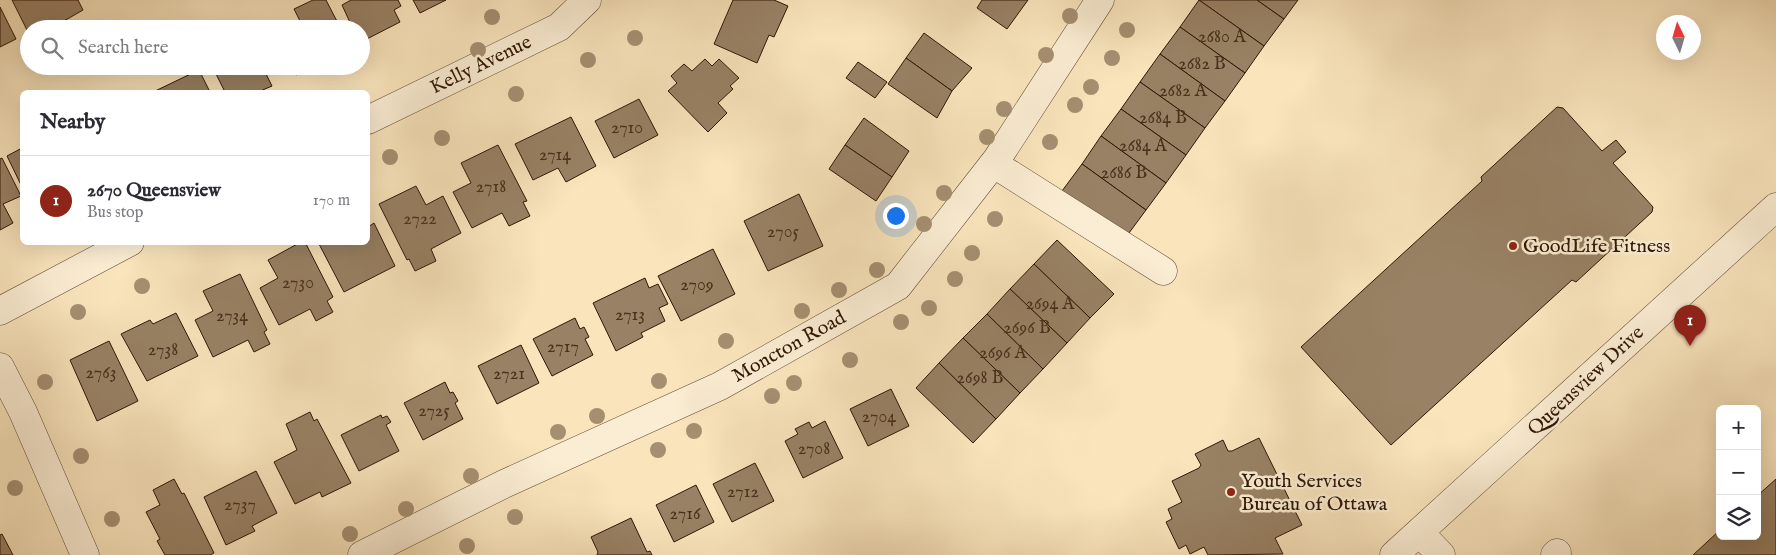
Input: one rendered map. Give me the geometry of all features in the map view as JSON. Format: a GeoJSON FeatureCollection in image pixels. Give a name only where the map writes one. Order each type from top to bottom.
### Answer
{"type":"FeatureCollection","features":[{"type":"Feature","properties":{"kind":"street","name":"Kelly Avenue"},"geometry":{"type":"LineString","coordinates":[[370,119],[559,28],[587,0]]}},
{"type":"Feature","properties":{"kind":"street","name":"Moncton Road"},"geometry":{"type":"LineString","coordinates":[[362,555],[504,484],[720,386],[898,286],[994,164],[1100,0]]}},
{"type":"Feature","properties":{"kind":"street"},"geometry":{"type":"LineString","coordinates":[[994,164],[1163,271]]}},
{"type":"Feature","properties":{"kind":"street","name":"Queensview Drive"},"geometry":{"type":"LineString","coordinates":[[1394,555],[1776,207]]}},
{"type":"Feature","properties":{"kind":"street"},"geometry":{"type":"LineString","coordinates":[[0,311],[124,245]]}},
{"type":"Feature","properties":{"kind":"street"},"geometry":{"type":"LineString","coordinates":[[0,367],[23,412],[85,555]]}},
{"type":"Feature","properties":{"kind":"street"},"geometry":{"type":"LineString","coordinates":[[1420,533],[1441,555]]}},
{"type":"Feature","properties":{"kind":"building"},"geometry":{"type":"Polygon","coordinates":[[[12,0],[78,0],[83,10],[66,20],[22,20],[12,0]]]}},
{"type":"Feature","properties":{"kind":"building"},"geometry":{"type":"Polygon","coordinates":[[[313,0],[326,0],[336,20],[300,20],[294,9],[313,0]]]}},
{"type":"Feature","properties":{"kind":"building"},"geometry":{"type":"Polygon","coordinates":[[[351,0],[398,0],[401,6],[394,10],[400,22],[370,37],[370,20],[349,20],[342,5],[351,0]]]}},
{"type":"Feature","properties":{"kind":"building"},"geometry":{"type":"Polygon","coordinates":[[[413,0],[446,0],[420,13],[413,0]]]}},
{"type":"Feature","properties":{"kind":"building"},"geometry":{"type":"Polygon","coordinates":[[[733,0],[774,0],[788,6],[774,37],[769,35],[757,63],[714,44],[733,0]]]}},
{"type":"Feature","properties":{"kind":"building"},"geometry":{"type":"Polygon","coordinates":[[[982,0],[1028,0],[1007,29],[977,8],[982,0]]]}},
{"type":"Feature","properties":{"kind":"building"},"geometry":{"type":"Polygon","coordinates":[[[1199,0],[1257,0],[1284,19],[1264,46],[1199,0]]]}},
{"type":"Feature","properties":{"kind":"building"},"geometry":{"type":"Polygon","coordinates":[[[1199,0],[1264,46],[1245,73],[1180,27],[1199,0]]]}},
{"type":"Feature","properties":{"kind":"building"},"geometry":{"type":"Polygon","coordinates":[[[1257,0],[1298,0],[1284,19],[1257,0]]]}},
{"type":"Feature","properties":{"kind":"building"},"geometry":{"type":"Polygon","coordinates":[[[0,7],[16,39],[0,47],[0,7]]]}},
{"type":"Feature","properties":{"kind":"building"},"geometry":{"type":"Polygon","coordinates":[[[1180,27],[1245,73],[1225,101],[1160,54],[1180,27]]]}},
{"type":"Feature","properties":{"kind":"building"},"geometry":{"type":"Polygon","coordinates":[[[924,33],[972,68],[952,91],[906,58],[924,33]]]}},
{"type":"Feature","properties":{"kind":"building"},"geometry":{"type":"Polygon","coordinates":[[[1160,54],[1225,101],[1205,128],[1140,82],[1160,54]]]}},
{"type":"Feature","properties":{"kind":"building"},"geometry":{"type":"Polygon","coordinates":[[[906,58],[952,91],[937,118],[888,84],[906,58]]]}},
{"type":"Feature","properties":{"kind":"building"},"geometry":{"type":"Polygon","coordinates":[[[705,59],[712,66],[719,59],[739,78],[730,86],[733,89],[718,103],[727,113],[708,132],[668,91],[677,83],[671,76],[684,64],[692,71],[705,59]]]}},
{"type":"Feature","properties":{"kind":"building"},"geometry":{"type":"Polygon","coordinates":[[[858,62],[887,82],[875,98],[846,78],[858,62]]]}},
{"type":"Feature","properties":{"kind":"building"},"geometry":{"type":"Polygon","coordinates":[[[189,75],[202,75],[209,90],[157,90],[189,75]]]}},
{"type":"Feature","properties":{"kind":"building"},"geometry":{"type":"Polygon","coordinates":[[[216,75],[266,75],[272,86],[263,90],[224,90],[216,75]]]}},
{"type":"Feature","properties":{"kind":"building"},"geometry":{"type":"Polygon","coordinates":[[[1140,82],[1205,128],[1186,155],[1121,109],[1140,82]]]}},
{"type":"Feature","properties":{"kind":"building"},"geometry":{"type":"Polygon","coordinates":[[[639,99],[658,135],[614,158],[595,121],[639,99]]]}},
{"type":"Feature","properties":{"kind":"building","name":"GoodLife Fitness"},"geometry":{"type":"Polygon","coordinates":[[[1557,107],[1563,108],[1602,151],[1616,140],[1626,152],[1613,163],[1653,207],[1652,212],[1576,282],[1572,280],[1391,445],[1301,347],[1482,181],[1481,177],[1557,107]]]}},
{"type":"Feature","properties":{"kind":"building"},"geometry":{"type":"Polygon","coordinates":[[[1121,109],[1186,155],[1166,183],[1101,136],[1121,109]]]}},
{"type":"Feature","properties":{"kind":"building"},"geometry":{"type":"Polygon","coordinates":[[[571,117],[596,166],[566,182],[558,168],[533,180],[515,144],[571,117]]]}},
{"type":"Feature","properties":{"kind":"building"},"geometry":{"type":"Polygon","coordinates":[[[864,118],[909,151],[892,177],[845,145],[864,118]]]}},
{"type":"Feature","properties":{"kind":"building"},"geometry":{"type":"Polygon","coordinates":[[[1101,136],[1166,183],[1146,210],[1082,164],[1101,136]]]}},
{"type":"Feature","properties":{"kind":"building"},"geometry":{"type":"Polygon","coordinates":[[[498,145],[527,201],[523,202],[530,216],[509,226],[502,213],[472,228],[453,192],[471,183],[461,163],[498,145]]]}},
{"type":"Feature","properties":{"kind":"building"},"geometry":{"type":"Polygon","coordinates":[[[845,145],[892,177],[876,201],[829,169],[845,145]]]}},
{"type":"Feature","properties":{"kind":"building"},"geometry":{"type":"Polygon","coordinates":[[[20,149],[20,183],[7,156],[20,149]]]}},
{"type":"Feature","properties":{"kind":"building"},"geometry":{"type":"Polygon","coordinates":[[[2,158],[20,196],[3,204],[13,223],[0,230],[0,159],[2,158]]]}},
{"type":"Feature","properties":{"kind":"building"},"geometry":{"type":"Polygon","coordinates":[[[1082,164],[1146,210],[1126,237],[1062,191],[1082,164]]]}},
{"type":"Feature","properties":{"kind":"building"},"geometry":{"type":"Polygon","coordinates":[[[416,186],[426,205],[443,196],[461,233],[431,249],[436,261],[415,271],[409,259],[407,260],[379,204],[416,186]]]}},
{"type":"Feature","properties":{"kind":"building"},"geometry":{"type":"Polygon","coordinates":[[[799,194],[823,246],[768,271],[744,221],[799,194]]]}},
{"type":"Feature","properties":{"kind":"building"},"geometry":{"type":"Polygon","coordinates":[[[374,223],[395,266],[344,292],[320,245],[370,245],[370,226],[374,223]]]}},
{"type":"Feature","properties":{"kind":"building"},"geometry":{"type":"Polygon","coordinates":[[[1057,240],[1114,294],[1090,318],[1034,264],[1057,240]]]}},
{"type":"Feature","properties":{"kind":"building"},"geometry":{"type":"Polygon","coordinates":[[[296,245],[307,245],[333,297],[327,301],[333,312],[316,321],[310,309],[279,325],[260,288],[278,278],[268,260],[296,245]]]}},
{"type":"Feature","properties":{"kind":"building"},"geometry":{"type":"Polygon","coordinates":[[[713,249],[735,294],[681,321],[658,276],[713,249]]]}},
{"type":"Feature","properties":{"kind":"building"},"geometry":{"type":"Polygon","coordinates":[[[1034,264],[1090,318],[1067,343],[1010,289],[1034,264]]]}},
{"type":"Feature","properties":{"kind":"building"},"geometry":{"type":"Polygon","coordinates":[[[240,274],[267,330],[264,332],[270,344],[254,352],[248,340],[213,357],[195,320],[213,311],[203,291],[240,274]]]}},
{"type":"Feature","properties":{"kind":"building"},"geometry":{"type":"Polygon","coordinates":[[[645,278],[649,288],[658,284],[668,304],[659,308],[665,321],[641,333],[643,337],[616,351],[593,303],[645,278]]]}},
{"type":"Feature","properties":{"kind":"building"},"geometry":{"type":"Polygon","coordinates":[[[1010,289],[1067,343],[1043,369],[987,314],[1010,289]]]}},
{"type":"Feature","properties":{"kind":"building"},"geometry":{"type":"Polygon","coordinates":[[[176,313],[198,356],[147,381],[121,334],[150,320],[153,324],[176,313]]]}},
{"type":"Feature","properties":{"kind":"building"},"geometry":{"type":"Polygon","coordinates":[[[987,314],[1043,369],[1020,393],[963,338],[987,314]]]}},
{"type":"Feature","properties":{"kind":"building"},"geometry":{"type":"Polygon","coordinates":[[[575,318],[580,329],[584,327],[589,337],[585,339],[593,355],[552,376],[533,339],[575,318]]]}},
{"type":"Feature","properties":{"kind":"building"},"geometry":{"type":"Polygon","coordinates":[[[963,338],[1020,393],[996,419],[939,363],[963,338]]]}},
{"type":"Feature","properties":{"kind":"building"},"geometry":{"type":"Polygon","coordinates":[[[109,341],[138,401],[97,421],[70,360],[109,341]]]}},
{"type":"Feature","properties":{"kind":"building"},"geometry":{"type":"Polygon","coordinates":[[[521,345],[539,383],[497,404],[478,366],[521,345]]]}},
{"type":"Feature","properties":{"kind":"building"},"geometry":{"type":"Polygon","coordinates":[[[939,363],[996,419],[973,443],[916,388],[939,363]]]}},
{"type":"Feature","properties":{"kind":"building"},"geometry":{"type":"Polygon","coordinates":[[[445,382],[450,393],[453,392],[458,401],[455,403],[463,419],[423,440],[404,403],[445,382]]]}},
{"type":"Feature","properties":{"kind":"building"},"geometry":{"type":"Polygon","coordinates":[[[891,389],[909,426],[868,446],[850,409],[891,389]]]}},
{"type":"Feature","properties":{"kind":"building"},"geometry":{"type":"Polygon","coordinates":[[[310,412],[314,421],[317,419],[351,483],[322,497],[320,492],[295,504],[274,462],[297,450],[286,424],[310,412]]]}},
{"type":"Feature","properties":{"kind":"building"},"geometry":{"type":"Polygon","coordinates":[[[381,415],[382,418],[387,416],[391,422],[386,425],[399,451],[359,471],[341,435],[381,415]]]}},
{"type":"Feature","properties":{"kind":"building"},"geometry":{"type":"Polygon","coordinates":[[[825,421],[843,458],[803,478],[785,441],[798,434],[795,429],[809,422],[812,428],[825,421]]]}},
{"type":"Feature","properties":{"kind":"building","name":"Youth Services Bureau of Ottawa"},"geometry":{"type":"Polygon","coordinates":[[[1259,438],[1302,525],[1275,538],[1283,554],[1208,555],[1204,547],[1190,554],[1186,545],[1179,549],[1166,522],[1172,519],[1168,509],[1182,502],[1172,481],[1199,468],[1201,465],[1195,454],[1223,440],[1228,451],[1232,451],[1259,438]]]}},
{"type":"Feature","properties":{"kind":"building"},"geometry":{"type":"Polygon","coordinates":[[[755,463],[774,501],[732,522],[713,484],[755,463]]]}},
{"type":"Feature","properties":{"kind":"building"},"geometry":{"type":"Polygon","coordinates":[[[256,471],[277,513],[252,526],[255,531],[226,545],[204,497],[256,471]]]}},
{"type":"Feature","properties":{"kind":"building"},"geometry":{"type":"Polygon","coordinates":[[[174,479],[182,494],[184,493],[214,553],[210,555],[165,555],[157,541],[160,539],[146,512],[160,505],[153,490],[174,479]]]}},
{"type":"Feature","properties":{"kind":"building"},"geometry":{"type":"Polygon","coordinates":[[[1776,479],[1776,555],[1693,555],[1716,534],[1716,540],[1761,540],[1761,492],[1776,479]]]}},
{"type":"Feature","properties":{"kind":"building"},"geometry":{"type":"Polygon","coordinates":[[[696,485],[714,522],[674,542],[656,505],[696,485]]]}},
{"type":"Feature","properties":{"kind":"building"},"geometry":{"type":"Polygon","coordinates":[[[631,518],[647,552],[650,551],[652,555],[597,555],[598,552],[591,537],[631,518]]]}},
{"type":"Feature","properties":{"kind":"building"},"geometry":{"type":"Polygon","coordinates":[[[2,534],[13,555],[0,555],[0,535],[2,534]]]}},
{"type":"Feature","properties":{"kind":"place","name":"GoodLife Fitness"},"geometry":{"type":"Point","coordinates":[1513,246]}},
{"type":"Feature","properties":{"kind":"place","name":"2670 Queensview"},"geometry":{"type":"Point","coordinates":[1690,346]}},
{"type":"Feature","properties":{"kind":"place","name":"Youth Services Bureau of Ottawa"},"geometry":{"type":"Point","coordinates":[1231,492]}}]}
